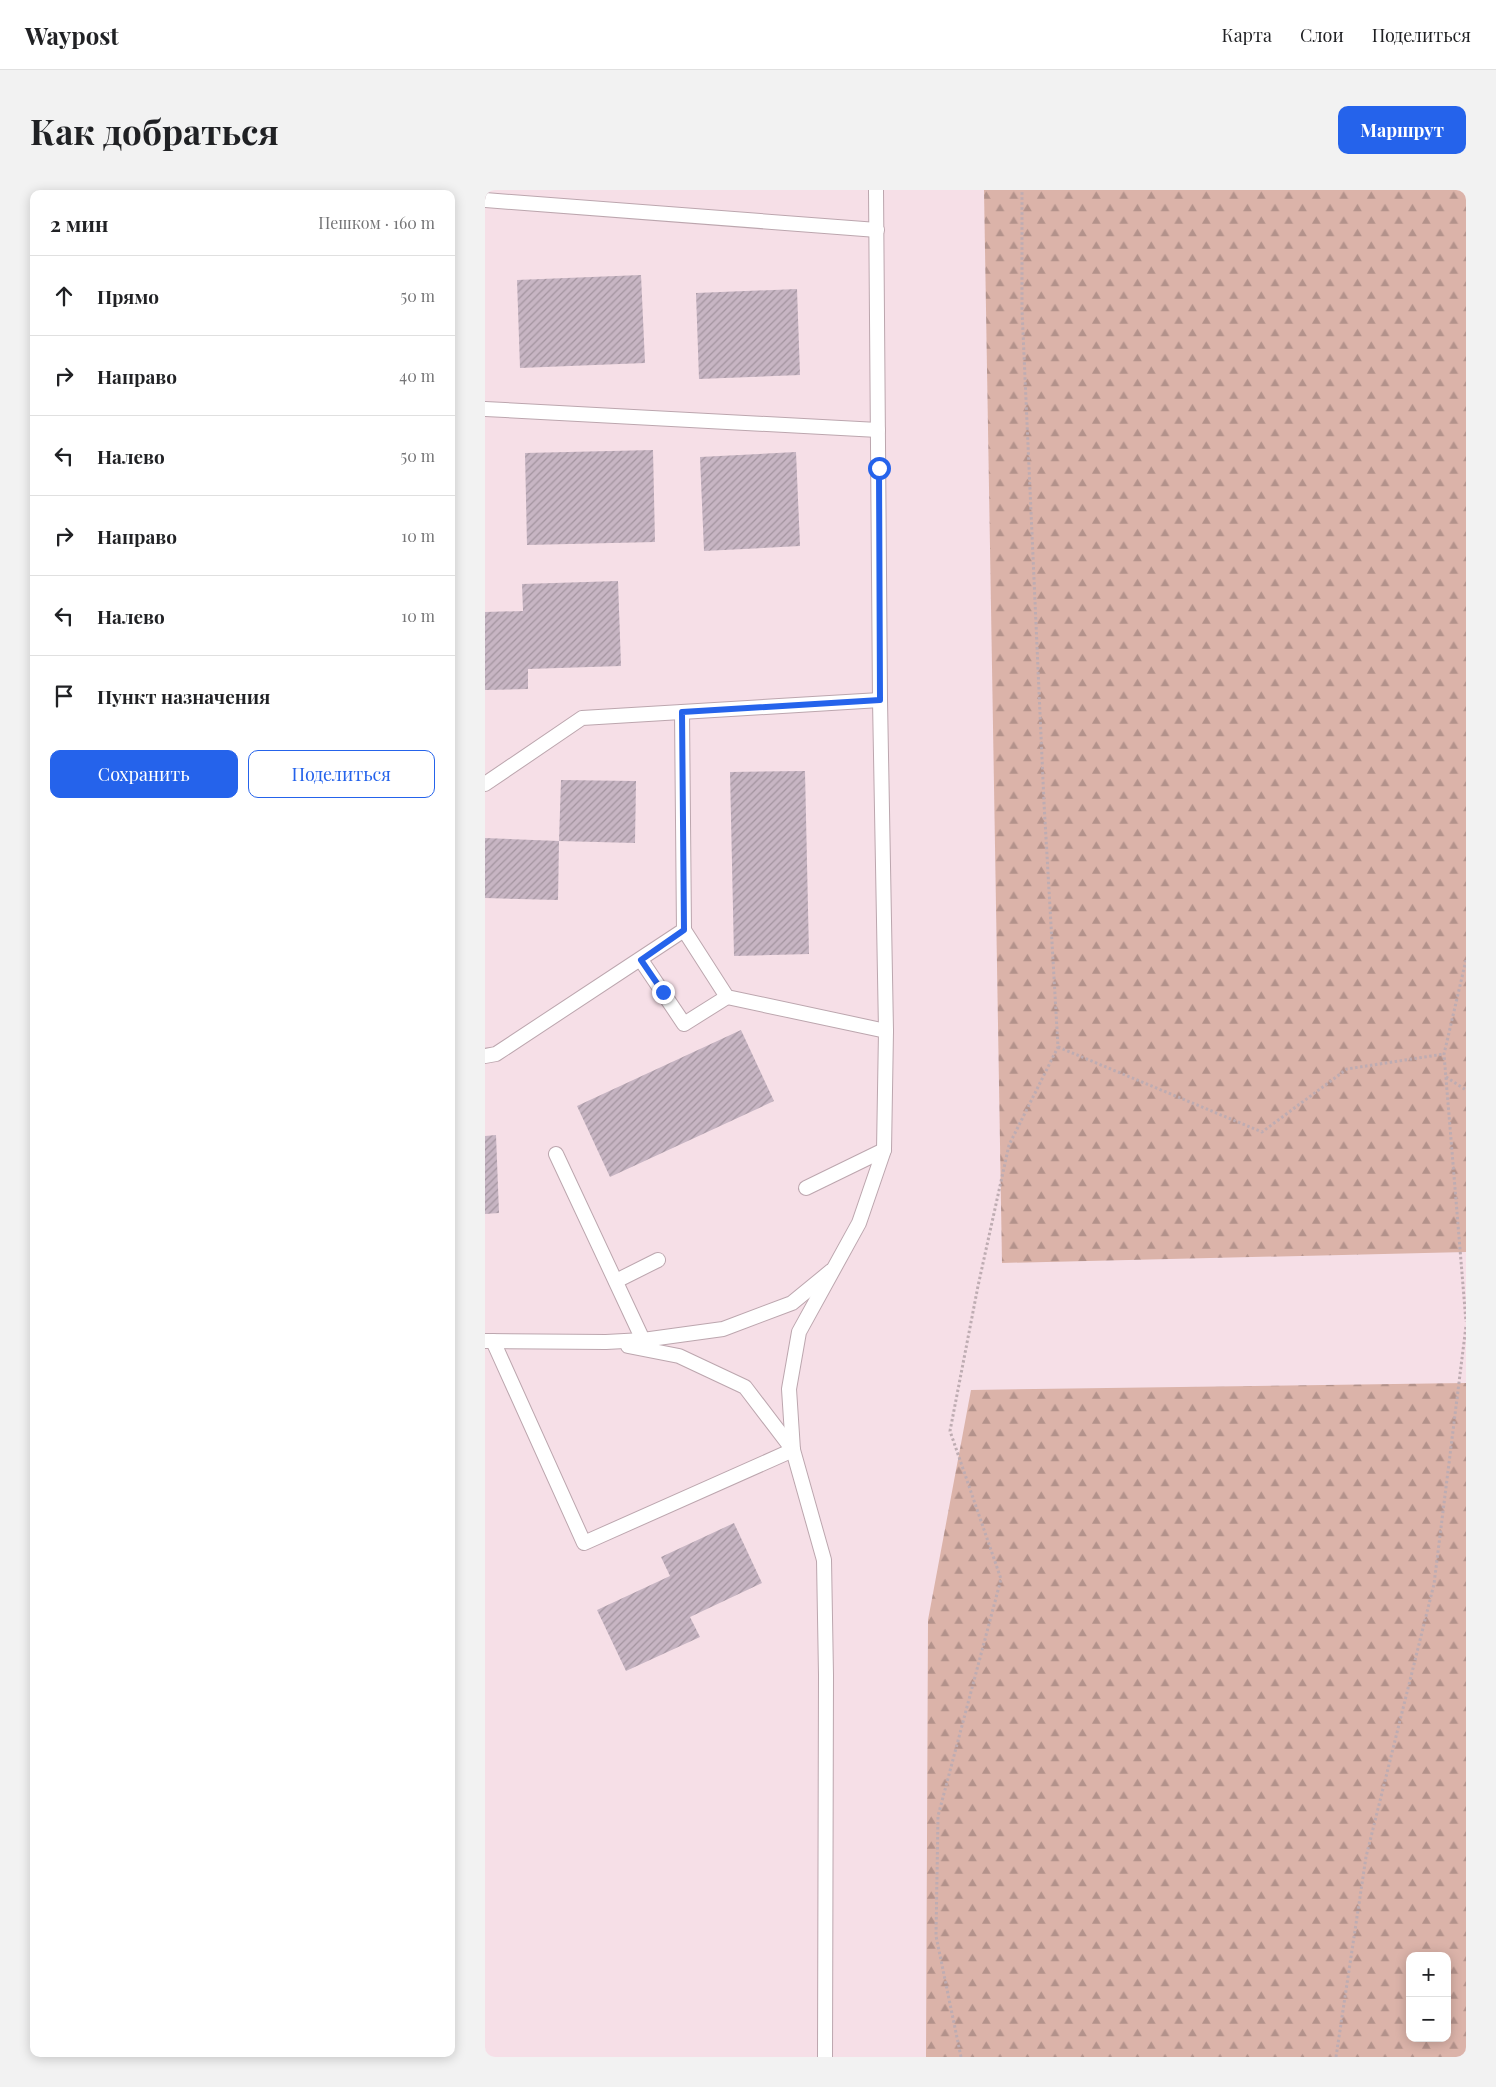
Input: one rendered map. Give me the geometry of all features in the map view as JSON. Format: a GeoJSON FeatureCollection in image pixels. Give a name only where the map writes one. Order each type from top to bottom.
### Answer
{"type":"FeatureCollection","features":[{"type":"Feature","properties":{"kind":"lane"},"geometry":{"type":"LineString","coordinates":[[825,2057],[826,1675],[824,1560],[793,1450],[789,1389],[799,1332],[859,1223],[883,1150],[886,1031],[880,700],[876,190]]}},
{"type":"Feature","properties":{"kind":"lane"},"geometry":{"type":"LineString","coordinates":[[485,200],[877,230]]}},
{"type":"Feature","properties":{"kind":"lane"},"geometry":{"type":"LineString","coordinates":[[485,409],[878,430]]}},
{"type":"Feature","properties":{"kind":"lane"},"geometry":{"type":"LineString","coordinates":[[485,784],[582,718],[880,700]]}},
{"type":"Feature","properties":{"kind":"lane"},"geometry":{"type":"LineString","coordinates":[[682,712],[684,930],[727,997]]}},
{"type":"Feature","properties":{"kind":"lane"},"geometry":{"type":"LineString","coordinates":[[485,1056],[496,1054],[684,930]]}},
{"type":"Feature","properties":{"kind":"lane"},"geometry":{"type":"LineString","coordinates":[[641,960],[684,1024],[727,997],[886,1031]]}},
{"type":"Feature","properties":{"kind":"lane"},"geometry":{"type":"LineString","coordinates":[[806,1188],[883,1150]]}},
{"type":"Feature","properties":{"kind":"lane"},"geometry":{"type":"LineString","coordinates":[[556,1154],[643,1340]]}},
{"type":"Feature","properties":{"kind":"lane"},"geometry":{"type":"LineString","coordinates":[[616,1281],[658,1260]]}},
{"type":"Feature","properties":{"kind":"lane"},"geometry":{"type":"LineString","coordinates":[[793,1450],[584,1543],[489,1341],[606,1342],[643,1340],[723,1329],[792,1303],[837,1266]]}},
{"type":"Feature","properties":{"kind":"lane"},"geometry":{"type":"LineString","coordinates":[[606,1342],[679,1356],[745,1387],[793,1450]]}},
{"type":"Feature","properties":{"kind":"path"},"geometry":{"type":"LineString","coordinates":[[961,2057],[936,1936],[938,1816],[1001,1580],[950,1431],[978,1286],[1009,1145],[1058,1047],[1043,793],[1022,310],[1022,190]]}},
{"type":"Feature","properties":{"kind":"path"},"geometry":{"type":"LineString","coordinates":[[1466,960],[1444,1054],[1466,1322]]}},
{"type":"Feature","properties":{"kind":"path"},"geometry":{"type":"LineString","coordinates":[[1058,1047],[1262,1132],[1347,1069],[1444,1054]]}},
{"type":"Feature","properties":{"kind":"path"},"geometry":{"type":"LineString","coordinates":[[1446,1077],[1466,1090]]}},
{"type":"Feature","properties":{"kind":"path"},"geometry":{"type":"LineString","coordinates":[[1336,2057],[1367,1858],[1434,1584],[1466,1326]]}},
{"type":"Feature","properties":{"kind":"green space"},"geometry":{"type":"Polygon","coordinates":[[[984,190],[1466,190],[1466,1252],[1002,1263],[984,190]]]}},
{"type":"Feature","properties":{"kind":"green space"},"geometry":{"type":"Polygon","coordinates":[[[1466,1383],[1466,2057],[926,2057],[928,1620],[971,1390],[1466,1383]]]}},
{"type":"Feature","properties":{"kind":"building"},"geometry":{"type":"Polygon","coordinates":[[[641,275],[645,363],[520,368],[517,280],[641,275]]]}},
{"type":"Feature","properties":{"kind":"building"},"geometry":{"type":"Polygon","coordinates":[[[797,289],[800,375],[699,379],[696,293],[797,289]]]}},
{"type":"Feature","properties":{"kind":"building"},"geometry":{"type":"Polygon","coordinates":[[[653,450],[655,542],[527,545],[525,453],[653,450]]]}},
{"type":"Feature","properties":{"kind":"building"},"geometry":{"type":"Polygon","coordinates":[[[796,452],[800,546],[704,551],[700,457],[796,452]]]}},
{"type":"Feature","properties":{"kind":"building"},"geometry":{"type":"Polygon","coordinates":[[[618,581],[621,666],[528,669],[528,689],[485,690],[485,612],[523,611],[522,584],[618,581]]]}},
{"type":"Feature","properties":{"kind":"building"},"geometry":{"type":"Polygon","coordinates":[[[805,771],[809,954],[734,956],[730,772],[805,771]]]}},
{"type":"Feature","properties":{"kind":"building"},"geometry":{"type":"Polygon","coordinates":[[[561,780],[636,781],[635,843],[559,841],[561,780]]]}},
{"type":"Feature","properties":{"kind":"building"},"geometry":{"type":"Polygon","coordinates":[[[485,838],[559,841],[558,900],[485,898],[485,838]]]}},
{"type":"Feature","properties":{"kind":"building"},"geometry":{"type":"Polygon","coordinates":[[[741,1030],[774,1101],[610,1177],[577,1106],[741,1030]]]}},
{"type":"Feature","properties":{"kind":"building"},"geometry":{"type":"Polygon","coordinates":[[[496,1135],[499,1213],[485,1214],[485,1136],[496,1135]]]}},
{"type":"Feature","properties":{"kind":"building"},"geometry":{"type":"Polygon","coordinates":[[[734,1523],[762,1583],[690,1617],[700,1637],[626,1671],[597,1610],[670,1576],[661,1557],[734,1523]]]}},
{"type":"Feature","properties":{"kind":"route"},"geometry":{"type":"LineString","coordinates":[[663,992],[641,960],[684,930],[682,712],[880,700],[879,468]]}}]}
